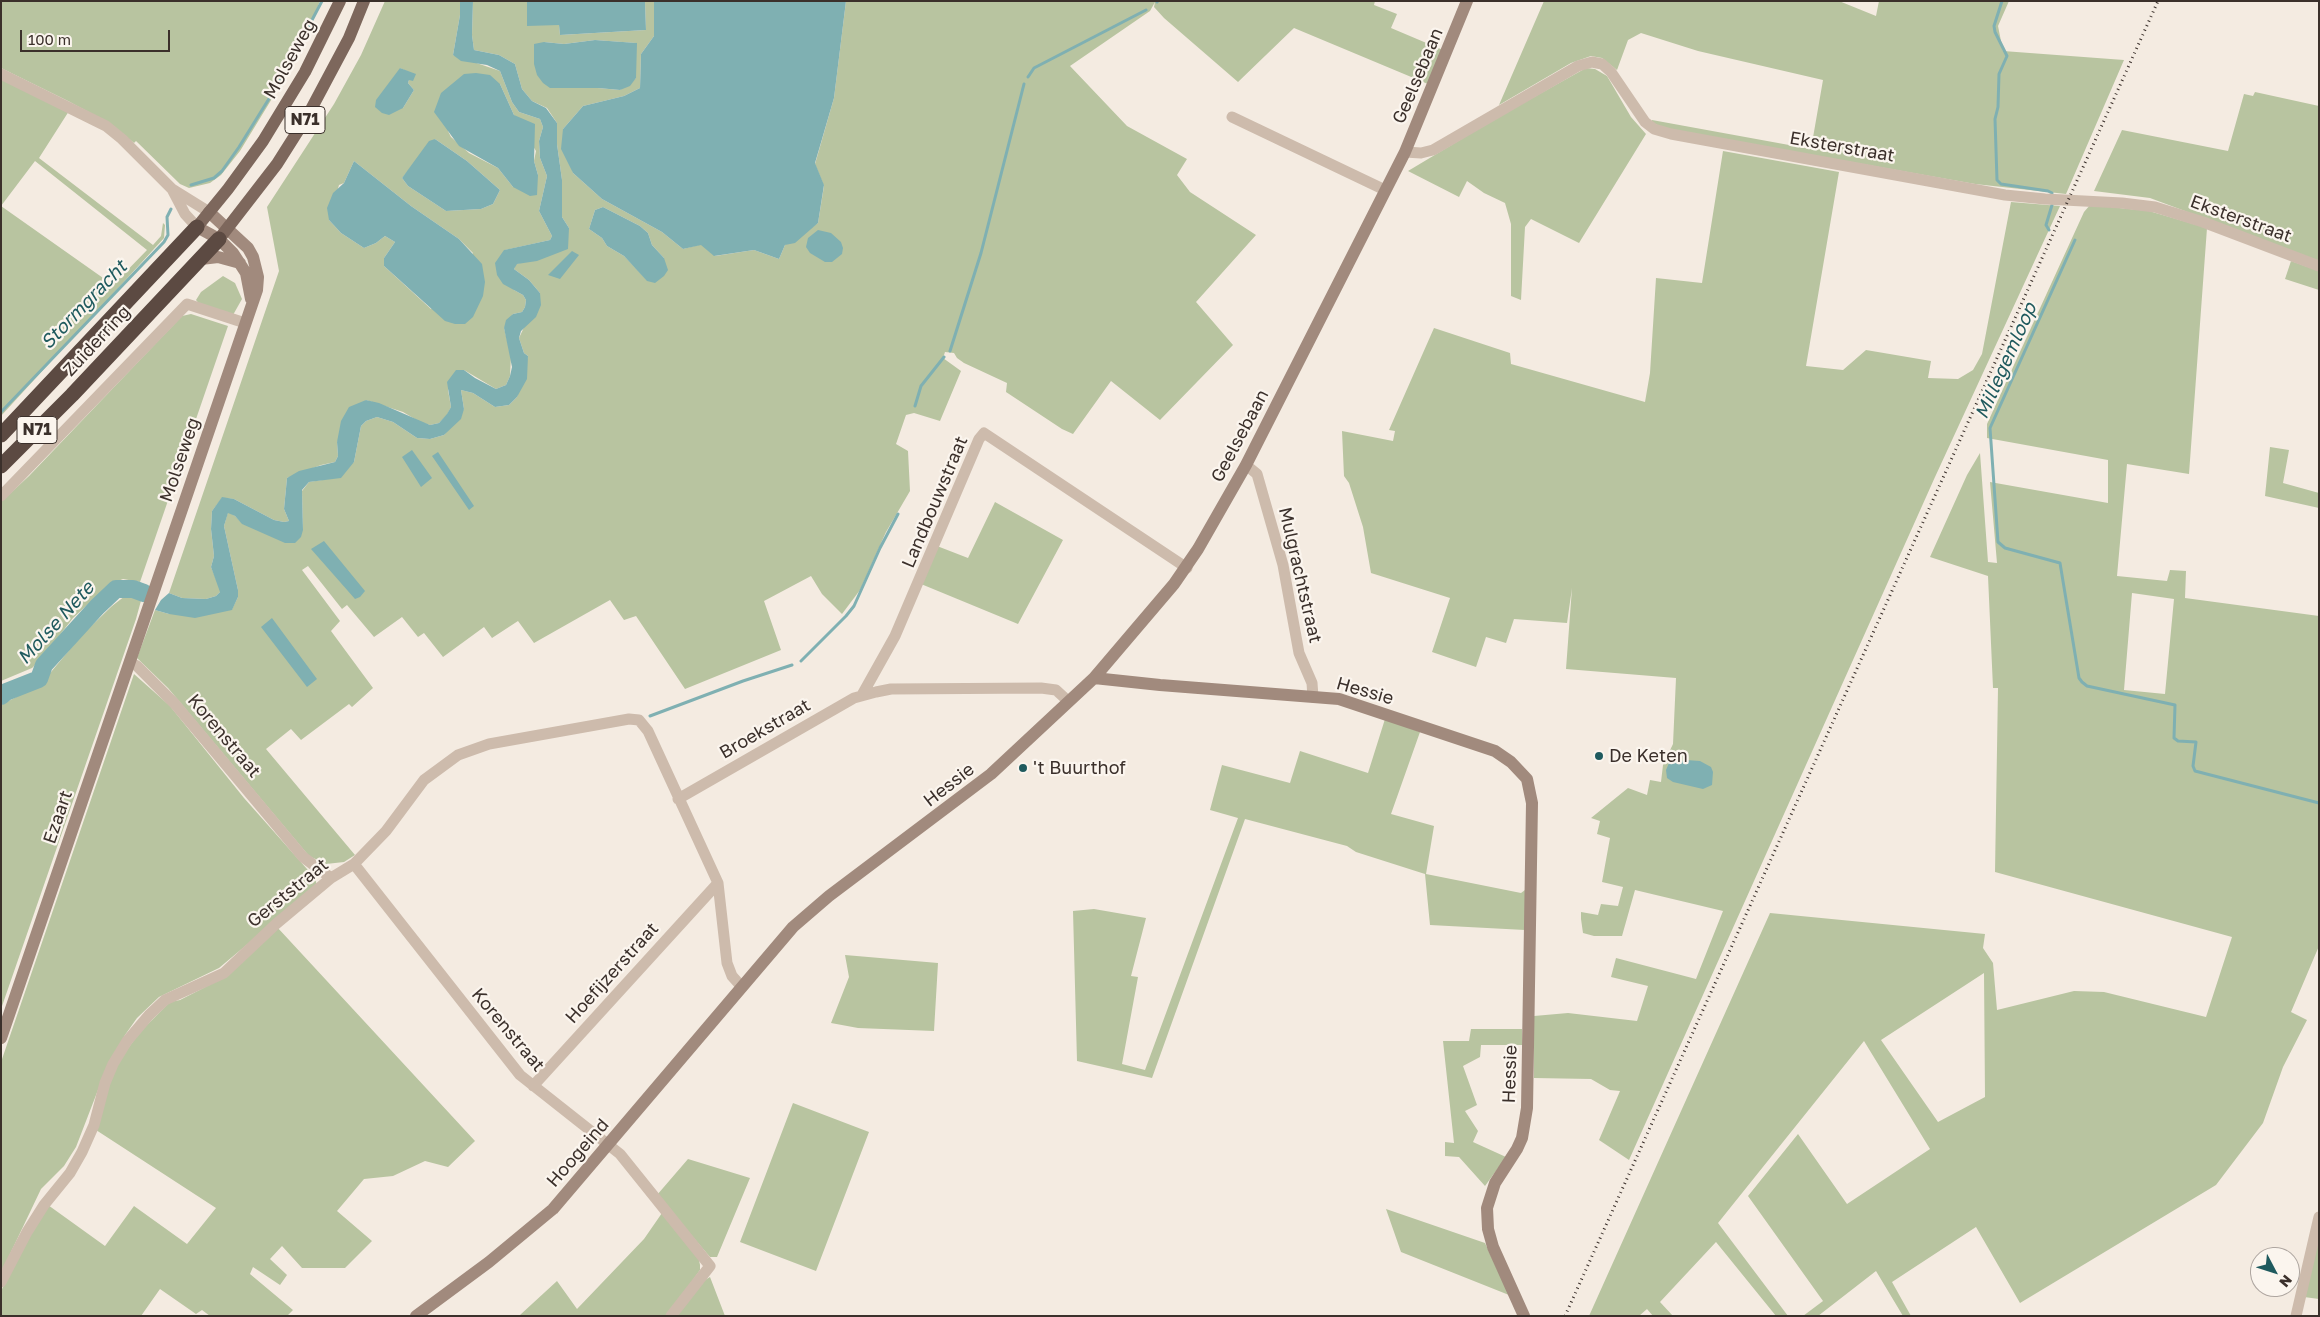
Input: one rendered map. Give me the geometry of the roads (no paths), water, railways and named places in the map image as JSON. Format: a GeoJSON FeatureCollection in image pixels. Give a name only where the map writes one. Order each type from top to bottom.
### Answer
{"type":"FeatureCollection","features":[{"type":"Feature","properties":{"kind":"highway","name":"Zuiderring"},"geometry":{"type":"LineString","coordinates":[[1,435],[196,227]]}},
{"type":"Feature","properties":{"kind":"highway","name":"Zuiderring"},"geometry":{"type":"LineString","coordinates":[[1,466],[201,259],[223,233]]}},
{"type":"Feature","properties":{"kind":"main road","name":"Molseweg"},"geometry":{"type":"LineString","coordinates":[[196,227],[236,179],[268,134],[305,72],[340,1]]}},
{"type":"Feature","properties":{"kind":"main road","name":"N71"},"geometry":{"type":"LineString","coordinates":[[223,233],[277,164],[308,115],[349,38],[364,1]]}},
{"type":"Feature","properties":{"kind":"street","name":"Geelsebaan"},"geometry":{"type":"LineString","coordinates":[[1094,678],[1187,568],[1246,465],[1404,152],[1467,1]]}},
{"type":"Feature","properties":{"kind":"street","name":"Eksterstraat"},"geometry":{"type":"LineString","coordinates":[[1404,152],[1421,153],[1433,150],[1578,66],[1592,62],[1602,64],[1611,72],[1645,122],[1654,129],[1671,134],[2006,195],[2155,207],[2203,222],[2319,266]]}},
{"type":"Feature","properties":{"kind":"street"},"geometry":{"type":"LineString","coordinates":[[1,74],[106,126],[122,139],[172,189],[209,212],[223,233]]}},
{"type":"Feature","properties":{"kind":"street"},"geometry":{"type":"LineString","coordinates":[[1232,116],[1385,190]]}},
{"type":"Feature","properties":{"kind":"street"},"geometry":{"type":"LineString","coordinates":[[172,189],[185,214],[196,227],[223,233]]}},
{"type":"Feature","properties":{"kind":"street","name":"Molseweg"},"geometry":{"type":"LineString","coordinates":[[223,233],[249,282],[251,306]]}},
{"type":"Feature","properties":{"kind":"street","name":"Molseweg"},"geometry":{"type":"LineString","coordinates":[[148,607],[251,306],[258,277],[253,257],[248,248],[223,233]]}},
{"type":"Feature","properties":{"kind":"street"},"geometry":{"type":"LineString","coordinates":[[201,259],[218,257],[240,263]]}},
{"type":"Feature","properties":{"kind":"street"},"geometry":{"type":"LineString","coordinates":[[1,496],[187,304],[245,323]]}},
{"type":"Feature","properties":{"kind":"street","name":"Landbouwstraat"},"geometry":{"type":"LineString","coordinates":[[862,695],[895,636],[979,440],[984,433],[1187,568]]}},
{"type":"Feature","properties":{"kind":"street","name":"Mulgrachtstraat"},"geometry":{"type":"LineString","coordinates":[[1246,465],[1257,474],[1284,565],[1299,653],[1312,683],[1313,697]]}},
{"type":"Feature","properties":{"kind":"street","name":"Ezaart"},"geometry":{"type":"LineString","coordinates":[[1,1038],[148,607]]}},
{"type":"Feature","properties":{"kind":"street","name":"Korenstraat"},"geometry":{"type":"LineString","coordinates":[[130,662],[137,666],[175,704],[303,857],[331,878]]}},
{"type":"Feature","properties":{"kind":"street","name":"Hessie"},"geometry":{"type":"LineString","coordinates":[[741,986],[782,938],[806,915],[991,774],[1094,678],[1339,699],[1495,751],[1520,770],[1530,789],[1532,803],[1526,1108],[1522,1138],[1510,1161],[1495,1183],[1487,1208],[1488,1228],[1493,1247],[1524,1316]]}},
{"type":"Feature","properties":{"kind":"street","name":"Broekstraat"},"geometry":{"type":"LineString","coordinates":[[678,799],[862,695],[892,689],[1041,688],[1056,690],[1068,701]]}},
{"type":"Feature","properties":{"kind":"street","name":"Gerststraat"},"geometry":{"type":"LineString","coordinates":[[1,1282],[27,1232],[44,1205],[70,1173],[82,1152],[94,1126],[105,1083],[113,1064],[138,1028],[165,1000],[224,973],[276,924],[331,878],[354,864],[386,831],[424,780],[458,755],[490,744],[630,719],[639,720],[648,731],[678,799]]}},
{"type":"Feature","properties":{"kind":"street"},"geometry":{"type":"LineString","coordinates":[[678,799],[718,883],[727,963],[732,976],[741,986]]}},
{"type":"Feature","properties":{"kind":"street","name":"Korenstraat"},"geometry":{"type":"LineString","coordinates":[[354,864],[508,1060],[533,1086],[620,1154],[710,1266],[670,1316]]}},
{"type":"Feature","properties":{"kind":"street","name":"Hoefijzerstraat"},"geometry":{"type":"LineString","coordinates":[[533,1086],[718,883]]}},
{"type":"Feature","properties":{"kind":"street","name":"Hoogeind"},"geometry":{"type":"LineString","coordinates":[[416,1316],[538,1223],[581,1177],[741,986]]}},
{"type":"Feature","properties":{"kind":"street"},"geometry":{"type":"LineString","coordinates":[[2296,1316],[2319,1217]]}},
{"type":"Feature","properties":{"kind":"water"},"geometry":{"type":"Polygon","coordinates":[[[460,1],[473,1],[472,35],[474,50],[499,55],[515,64],[522,89],[532,101],[546,108],[557,123],[557,144],[562,180],[562,217],[569,228],[568,249],[537,261],[517,264],[514,269],[529,280],[540,293],[541,305],[536,317],[521,331],[519,338],[524,353],[528,356],[527,379],[517,397],[509,405],[495,407],[473,393],[461,390],[464,409],[461,419],[444,435],[430,439],[417,438],[393,422],[377,417],[366,421],[361,426],[354,462],[341,478],[309,482],[302,490],[303,530],[301,537],[295,543],[285,543],[242,524],[235,516],[228,513],[224,526],[238,590],[238,597],[232,610],[195,618],[155,610],[161,600],[169,593],[182,598],[206,599],[216,596],[220,592],[211,567],[214,556],[211,529],[212,511],[222,497],[234,499],[274,520],[289,521],[284,509],[287,478],[299,471],[335,462],[338,456],[337,442],[341,421],[349,407],[366,400],[379,403],[430,425],[439,423],[451,407],[447,382],[456,370],[464,370],[496,389],[506,385],[512,367],[504,328],[506,320],[513,314],[522,312],[526,300],[523,295],[503,284],[497,275],[495,263],[504,250],[550,240],[552,236],[539,211],[547,176],[540,158],[539,141],[543,127],[540,119],[519,112],[512,102],[500,71],[487,65],[461,61],[453,55],[460,15],[460,1]]]}},
{"type":"Feature","properties":{"kind":"water"},"geometry":{"type":"Polygon","coordinates":[[[645,1],[646,30],[560,35],[559,25],[527,26],[527,2],[645,1]]]}},
{"type":"Feature","properties":{"kind":"water"},"geometry":{"type":"Polygon","coordinates":[[[654,1],[846,1],[834,98],[815,163],[824,185],[818,223],[795,243],[785,245],[779,259],[754,250],[714,256],[701,245],[683,249],[662,232],[602,199],[573,173],[561,149],[563,129],[583,106],[624,96],[640,88],[641,54],[654,36],[654,1]]]}},
{"type":"Feature","properties":{"kind":"water"},"geometry":{"type":"Polygon","coordinates":[[[595,40],[637,43],[636,78],[630,86],[620,90],[550,88],[537,75],[534,64],[534,44],[544,42],[564,44],[595,40]]]}},
{"type":"Feature","properties":{"kind":"water"},"geometry":{"type":"Polygon","coordinates":[[[400,68],[416,74],[413,81],[409,80],[408,83],[414,90],[403,108],[389,115],[382,113],[375,107],[376,100],[400,68]]]}},
{"type":"Feature","properties":{"kind":"water"},"geometry":{"type":"Polygon","coordinates":[[[464,74],[490,75],[500,84],[514,115],[535,124],[534,161],[538,175],[537,195],[530,196],[513,187],[498,168],[459,146],[434,112],[441,93],[464,74]]]}},
{"type":"Feature","properties":{"kind":"water"},"geometry":{"type":"Polygon","coordinates":[[[435,139],[467,161],[500,190],[493,204],[481,209],[446,211],[408,186],[402,178],[429,141],[435,139]]]}},
{"type":"Feature","properties":{"kind":"water"},"geometry":{"type":"Polygon","coordinates":[[[354,161],[411,206],[459,239],[482,264],[485,282],[483,296],[473,317],[465,324],[445,321],[384,266],[384,258],[395,242],[385,236],[376,243],[364,248],[341,233],[329,220],[327,208],[333,193],[344,183],[354,161]]]}},
{"type":"Feature","properties":{"kind":"water"},"geometry":{"type":"Polygon","coordinates":[[[603,207],[640,226],[648,233],[652,245],[664,258],[668,270],[664,276],[655,283],[647,281],[624,256],[607,246],[602,238],[589,229],[595,210],[603,207]]]}},
{"type":"Feature","properties":{"kind":"water"},"geometry":{"type":"Polygon","coordinates":[[[818,230],[831,233],[841,242],[842,254],[832,262],[825,262],[810,253],[806,247],[808,238],[818,230]]]}},
{"type":"Feature","properties":{"kind":"water"},"geometry":{"type":"Polygon","coordinates":[[[572,251],[579,255],[560,279],[548,275],[572,251]]]}},
{"type":"Feature","properties":{"kind":"water"},"geometry":{"type":"Polygon","coordinates":[[[412,450],[432,478],[421,487],[402,457],[412,450]]]}},
{"type":"Feature","properties":{"kind":"water"},"geometry":{"type":"Polygon","coordinates":[[[438,452],[474,506],[469,510],[432,456],[438,452]]]}},
{"type":"Feature","properties":{"kind":"water"},"geometry":{"type":"Polygon","coordinates":[[[324,541],[365,591],[360,597],[355,599],[311,549],[324,541]]]}},
{"type":"Feature","properties":{"kind":"water"},"geometry":{"type":"Polygon","coordinates":[[[272,618],[317,679],[307,687],[261,627],[272,618]]]}},
{"type":"Feature","properties":{"kind":"water"},"geometry":{"type":"Polygon","coordinates":[[[1686,760],[1700,761],[1711,767],[1713,772],[1712,785],[1703,789],[1673,782],[1667,778],[1666,770],[1669,763],[1686,760]]]}},
{"type":"Feature","properties":{"kind":"waterway","name":"Stormgracht"},"geometry":{"type":"LineString","coordinates":[[191,185],[214,178],[222,171],[280,81],[322,1]]}},
{"type":"Feature","properties":{"kind":"waterway","name":"Millegemloop"},"geometry":{"type":"LineString","coordinates":[[2002,1],[1994,26],[2007,56],[1999,74],[1998,107],[1995,119],[1997,180],[2001,184],[2052,193]]}},
{"type":"Feature","properties":{"kind":"waterway"},"geometry":{"type":"LineString","coordinates":[[1028,77],[1034,68],[1146,10]]}},
{"type":"Feature","properties":{"kind":"waterway"},"geometry":{"type":"LineString","coordinates":[[950,351],[981,253],[1024,84]]}},
{"type":"Feature","properties":{"kind":"waterway","name":"Millegemloop"},"geometry":{"type":"LineString","coordinates":[[2049,230],[2046,225],[2052,205]]}},
{"type":"Feature","properties":{"kind":"waterway","name":"Stormgracht"},"geometry":{"type":"LineString","coordinates":[[1,412],[164,242],[168,235],[167,217],[171,209]]}},
{"type":"Feature","properties":{"kind":"waterway","name":"Millegemloop"},"geometry":{"type":"LineString","coordinates":[[2075,240],[1990,428],[1998,542],[2005,548],[2060,563],[2079,678],[2082,682],[2087,686],[2175,705],[2174,738],[2178,741],[2196,742],[2193,766],[2195,771],[2319,803]]}},
{"type":"Feature","properties":{"kind":"waterway"},"geometry":{"type":"LineString","coordinates":[[915,406],[921,386],[944,357]]}},
{"type":"Feature","properties":{"kind":"waterway"},"geometry":{"type":"LineString","coordinates":[[801,661],[854,606],[880,548],[898,514]]}},
{"type":"Feature","properties":{"kind":"waterway","name":"Molse Nete"},"geometry":{"type":"LineString","coordinates":[[1,696],[6,692],[39,679],[44,665],[116,589],[133,589],[144,593]]}},
{"type":"Feature","properties":{"kind":"waterway"},"geometry":{"type":"LineString","coordinates":[[650,716],[743,681],[792,665]]}},
{"type":"Feature","properties":{"kind":"railway"},"geometry":{"type":"LineString","coordinates":[[1565,1316],[2158,1]]}},
{"type":"Feature","properties":{"kind":"place","name":"De Keten"},"geometry":{"type":"Point","coordinates":[1599,756]}},
{"type":"Feature","properties":{"kind":"place","name":"'t Buurthof"},"geometry":{"type":"Point","coordinates":[1023,768]}}]}
